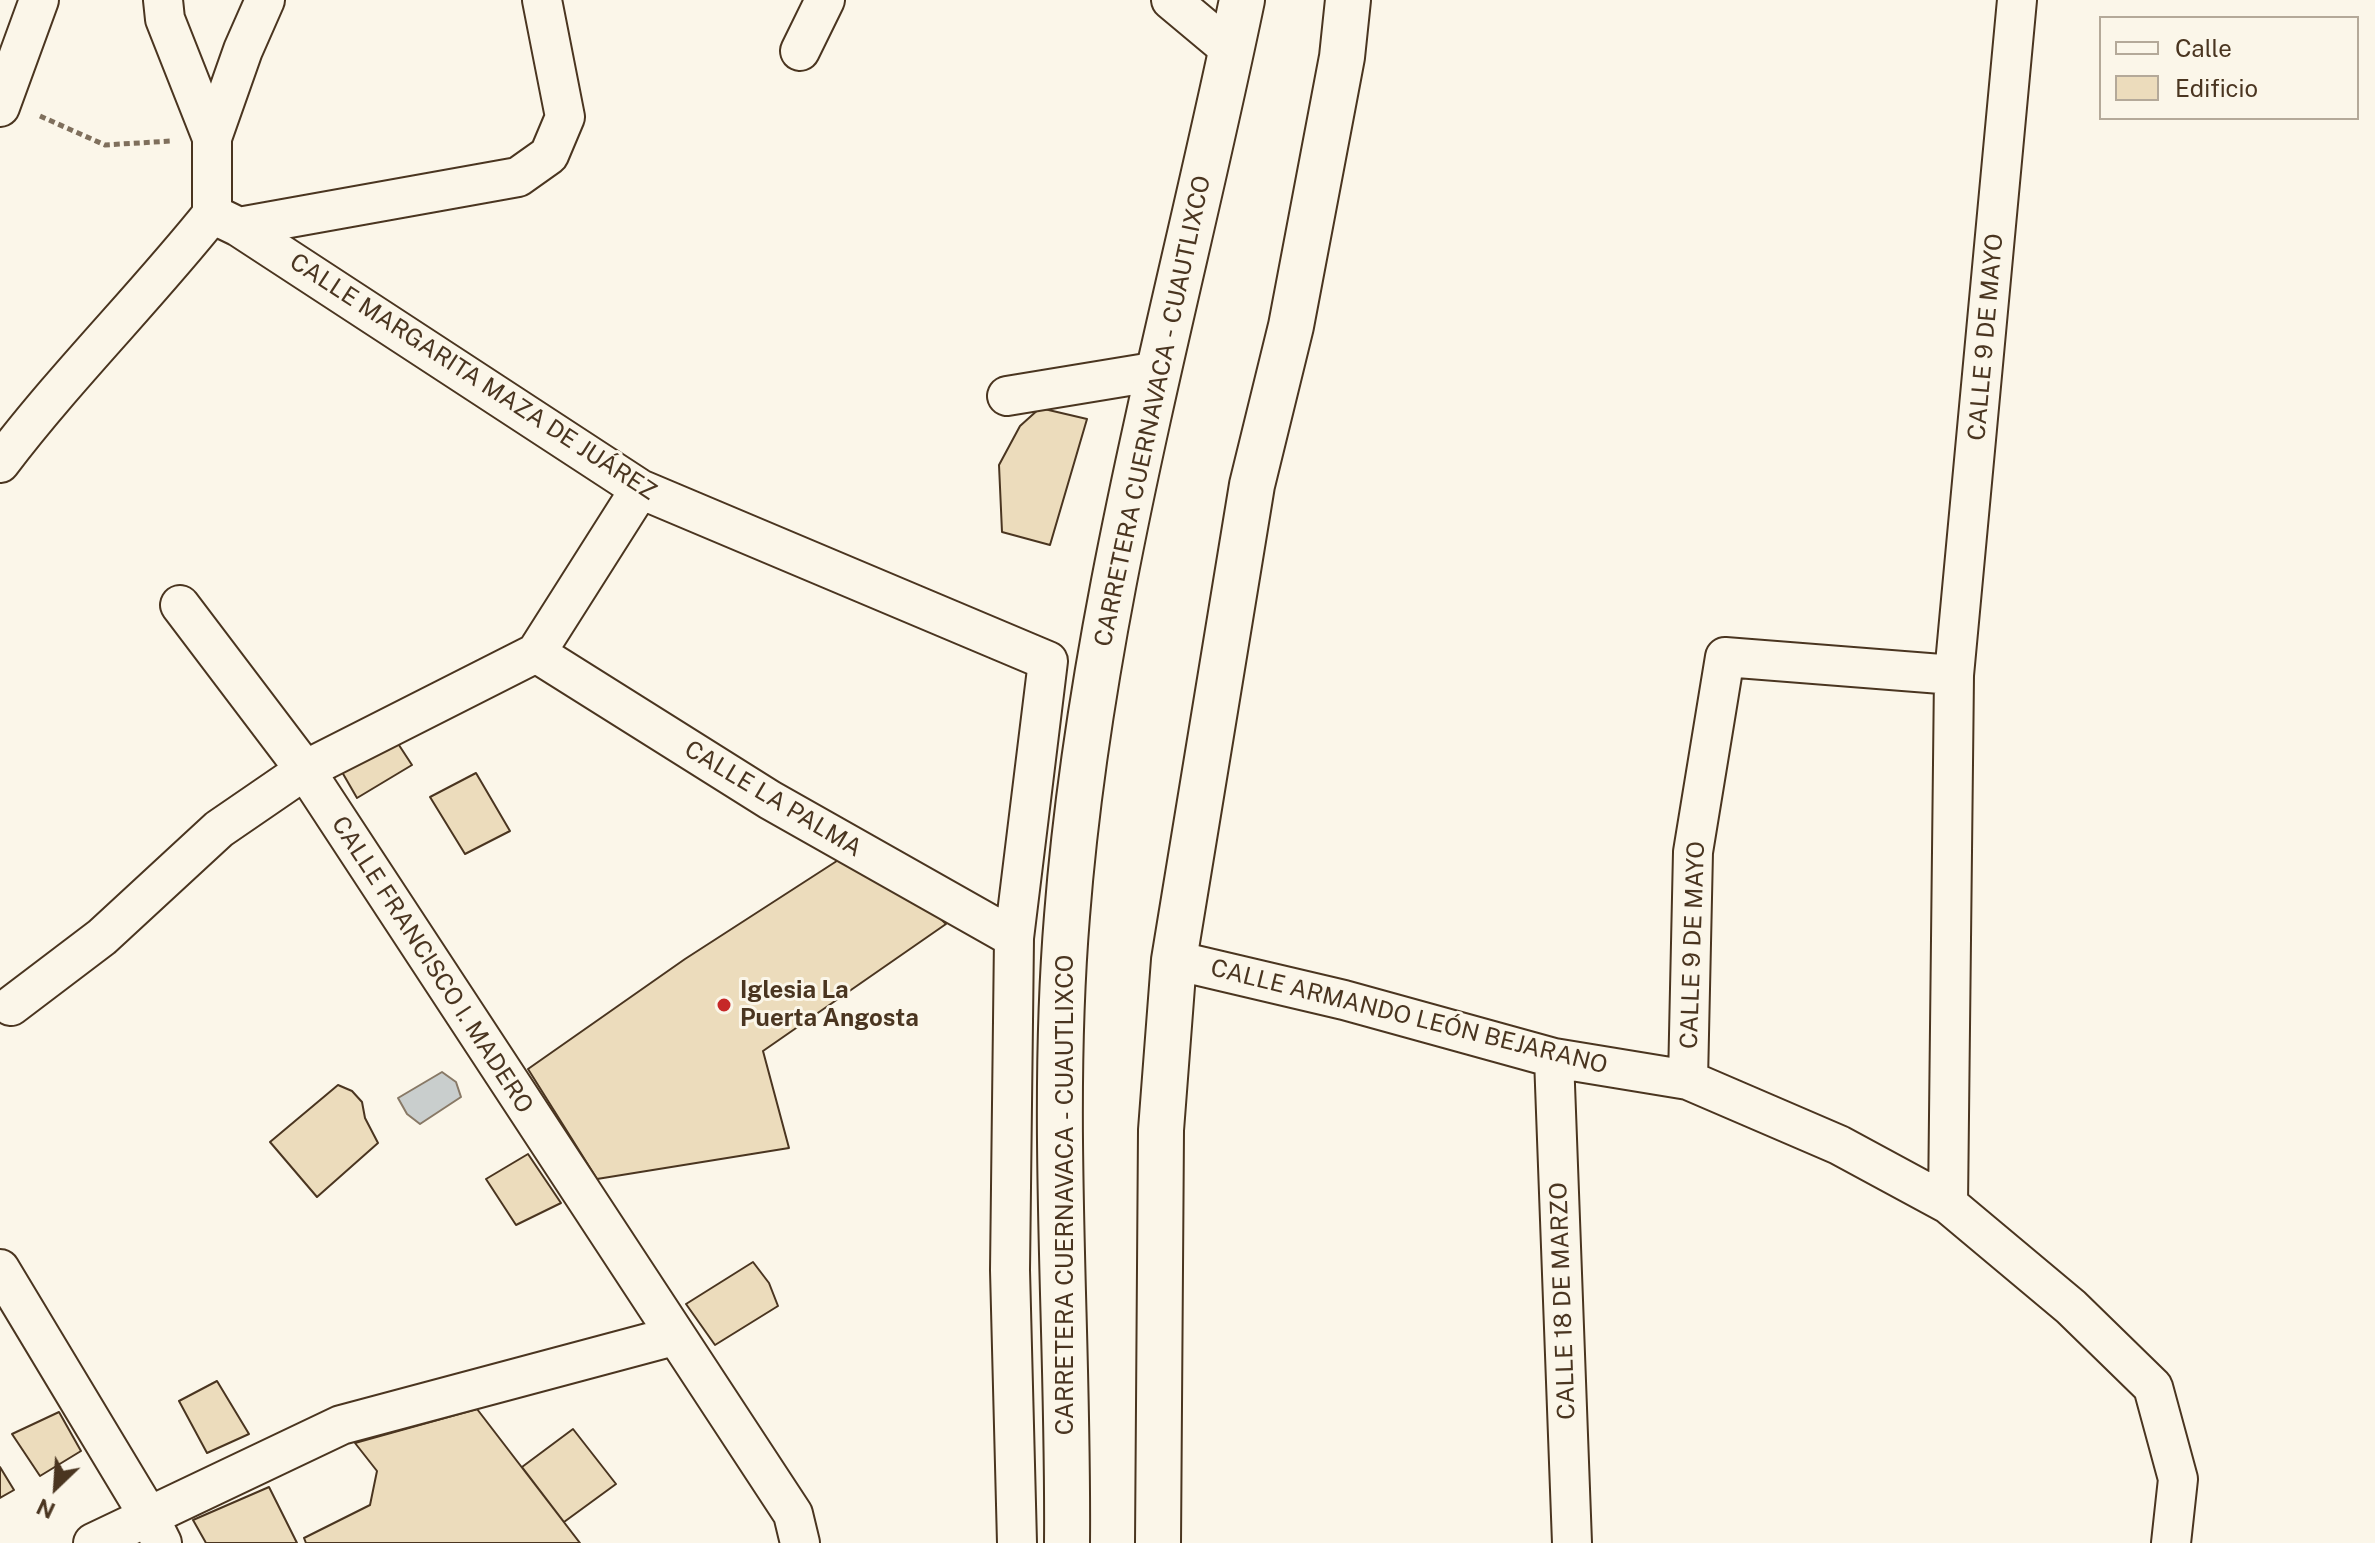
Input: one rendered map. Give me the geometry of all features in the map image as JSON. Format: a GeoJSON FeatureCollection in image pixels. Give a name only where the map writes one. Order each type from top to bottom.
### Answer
{"type":"FeatureCollection","features":[{"type":"Feature","properties":{"kind":"main road","name":"CARRETERA CUERNAVACA - CUAUTLIXCO"},"geometry":{"type":"LineString","coordinates":[[1067,1543],[1062,1133],[1066,917],[1099,659],[1131,488],[1242,0]]}},
{"type":"Feature","properties":{"kind":"main road"},"geometry":{"type":"LineString","coordinates":[[1158,1543],[1161,1130],[1174,960],[1252,485],[1291,326],[1342,57],[1348,0]]}},
{"type":"Feature","properties":{"kind":"street"},"geometry":{"type":"LineString","coordinates":[[2,104],[39,0]]}},
{"type":"Feature","properties":{"kind":"street"},"geometry":{"type":"LineString","coordinates":[[163,0],[165,19],[212,138],[225,221]]}},
{"type":"Feature","properties":{"kind":"street"},"geometry":{"type":"LineString","coordinates":[[212,138],[243,50],[265,0]]}},
{"type":"Feature","properties":{"kind":"street"},"geometry":{"type":"LineString","coordinates":[[0,463],[49,399],[163,275],[225,221],[518,177],[549,155],[565,117],[542,0]]}},
{"type":"Feature","properties":{"kind":"street"},"geometry":{"type":"LineString","coordinates":[[800,51],[825,0]]}},
{"type":"Feature","properties":{"kind":"street"},"geometry":{"type":"LineString","coordinates":[[1171,0],[1232,51]]}},
{"type":"Feature","properties":{"kind":"street","name":"CALLE 9 DE MAYO"},"geometry":{"type":"LineString","coordinates":[[1948,1204],[1954,675],[2017,0]]}},
{"type":"Feature","properties":{"kind":"street","name":"CALLE MARGARITA MAZA DE JUÁREZ"},"geometry":{"type":"LineString","coordinates":[[225,221],[640,489],[1048,661],[1014,938]]}},
{"type":"Feature","properties":{"kind":"street"},"geometry":{"type":"LineString","coordinates":[[1007,396],[1159,371]]}},
{"type":"Feature","properties":{"kind":"street"},"geometry":{"type":"LineString","coordinates":[[11,1006],[102,937],[219,829],[305,770],[536,653],[640,489]]}},
{"type":"Feature","properties":{"kind":"street","name":"CALLE FRANCISCO I. MADERO"},"geometry":{"type":"LineString","coordinates":[[180,605],[305,770],[793,1514],[800,1543]]}},
{"type":"Feature","properties":{"kind":"street","name":"CALLE LA PALMA"},"geometry":{"type":"LineString","coordinates":[[536,653],[770,800],[1014,938]]}},
{"type":"Feature","properties":{"kind":"street","name":"CALLE 9 DE MAYO"},"geometry":{"type":"LineString","coordinates":[[1688,1080],[1693,852],[1725,657],[1954,675]]}},
{"type":"Feature","properties":{"kind":"street"},"geometry":{"type":"LineString","coordinates":[[1014,938],[1010,1270],[1017,1543]]}},
{"type":"Feature","properties":{"kind":"street","name":"CALLE ARMANDO LEÓN BEJARANO"},"geometry":{"type":"LineString","coordinates":[[1174,960],[1344,1000],[1554,1058],[1688,1080],[1839,1145],[1948,1204],[2071,1307],[2153,1387],[2178,1479],[2171,1543]]}},
{"type":"Feature","properties":{"kind":"street","name":"CALLE 18 DE MARZO"},"geometry":{"type":"LineString","coordinates":[[1554,1058],[1572,1543]]}},
{"type":"Feature","properties":{"kind":"street"},"geometry":{"type":"LineString","coordinates":[[0,1269],[155,1529]]}},
{"type":"Feature","properties":{"kind":"street"},"geometry":{"type":"LineString","coordinates":[[93,1543],[155,1529],[341,1425],[674,1336]]}},
{"type":"Feature","properties":{"kind":"path"},"geometry":{"type":"LineString","coordinates":[[2,104],[105,145],[212,138]]}},
{"type":"Feature","properties":{"kind":"shaded area"},"geometry":{"type":"Polygon","coordinates":[[[442,1072],[456,1082],[461,1097],[420,1124],[407,1114],[398,1098],[442,1072]]]}},
{"type":"Feature","properties":{"kind":"building"},"geometry":{"type":"Polygon","coordinates":[[[1040,408],[1087,419],[1050,545],[1002,532],[999,465],[1020,426],[1040,408]]]}},
{"type":"Feature","properties":{"kind":"building"},"geometry":{"type":"Polygon","coordinates":[[[395,739],[412,765],[357,798],[342,772],[395,739]]]}},
{"type":"Feature","properties":{"kind":"building"},"geometry":{"type":"Polygon","coordinates":[[[476,773],[510,831],[465,854],[430,797],[476,773]]]}},
{"type":"Feature","properties":{"kind":"building","name":"Iglesia La Puerta Angosta"},"geometry":{"type":"Polygon","coordinates":[[[843,857],[914,893],[946,924],[763,1051],[789,1148],[597,1179],[528,1069],[685,959],[843,857]]]}},
{"type":"Feature","properties":{"kind":"building"},"geometry":{"type":"Polygon","coordinates":[[[338,1085],[352,1091],[362,1102],[365,1118],[378,1143],[317,1197],[270,1142],[338,1085]]]}},
{"type":"Feature","properties":{"kind":"building"},"geometry":{"type":"Polygon","coordinates":[[[528,1154],[561,1203],[516,1225],[486,1179],[528,1154]]]}},
{"type":"Feature","properties":{"kind":"building"},"geometry":{"type":"Polygon","coordinates":[[[753,1262],[769,1283],[778,1306],[715,1345],[686,1304],[753,1262]]]}},
{"type":"Feature","properties":{"kind":"building"},"geometry":{"type":"Polygon","coordinates":[[[217,1381],[249,1434],[207,1453],[179,1401],[217,1381]]]}},
{"type":"Feature","properties":{"kind":"building"},"geometry":{"type":"Polygon","coordinates":[[[477,1409],[580,1543],[306,1543],[304,1538],[370,1505],[377,1471],[355,1443],[477,1409]]]}},
{"type":"Feature","properties":{"kind":"building"},"geometry":{"type":"Polygon","coordinates":[[[59,1412],[81,1451],[40,1476],[12,1434],[59,1412]]]}},
{"type":"Feature","properties":{"kind":"building"},"geometry":{"type":"Polygon","coordinates":[[[573,1429],[616,1484],[564,1522],[522,1467],[573,1429]]]}},
{"type":"Feature","properties":{"kind":"building"},"geometry":{"type":"Polygon","coordinates":[[[0,1467],[14,1490],[0,1498],[0,1467]]]}},
{"type":"Feature","properties":{"kind":"building"},"geometry":{"type":"Polygon","coordinates":[[[269,1487],[297,1543],[206,1543],[193,1520],[269,1487]]]}},
{"type":"Feature","properties":{"kind":"place","name":"Iglesia La Puerta Angosta"},"geometry":{"type":"Point","coordinates":[724,1005]}}]}
